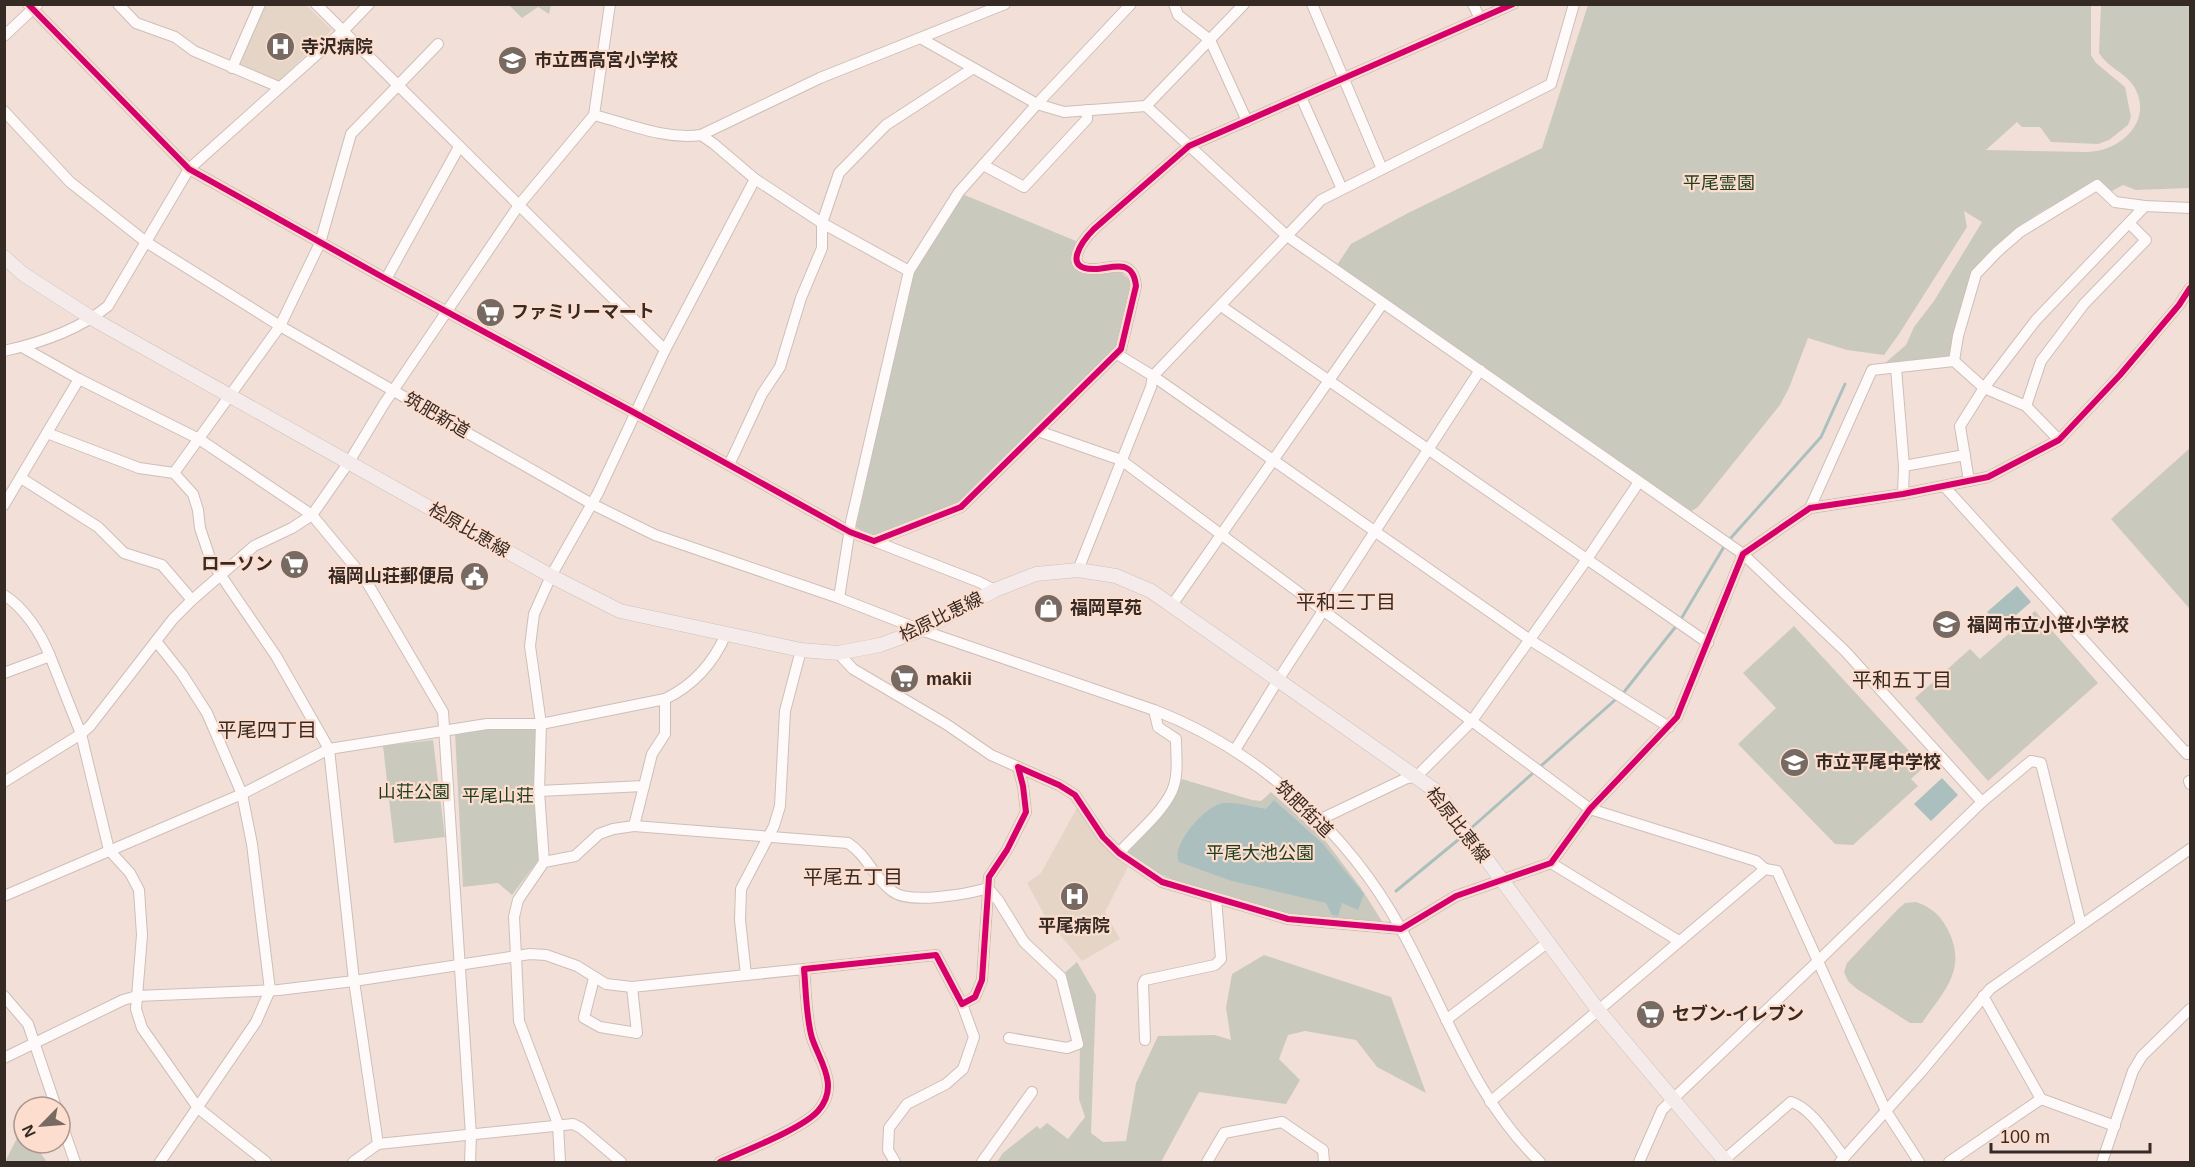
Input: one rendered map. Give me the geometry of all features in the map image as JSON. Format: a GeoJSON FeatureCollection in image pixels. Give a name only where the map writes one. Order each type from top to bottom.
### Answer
{"type":"FeatureCollection","features":[{"type":"Feature","properties":{"kind":"main road","name":"桧原比恵線"},"geometry":{"type":"LineString","coordinates":[[4,257],[23,274],[93,319],[551,576],[620,611],[801,650],[838,653],[880,645],[921,630],[995,590],[1036,574],[1078,570],[1116,576],[1151,591],[1436,791],[1598,1010],[1725,1161]]}},
{"type":"Feature","properties":{"kind":"street"},"geometry":{"type":"LineString","coordinates":[[118,4],[136,23],[175,38],[194,51],[279,87]]}},
{"type":"Feature","properties":{"kind":"street"},"geometry":{"type":"LineString","coordinates":[[232,68],[260,4]]}},
{"type":"Feature","properties":{"kind":"street"},"geometry":{"type":"LineString","coordinates":[[316,4],[665,350]]}},
{"type":"Feature","properties":{"kind":"street"},"geometry":{"type":"LineString","coordinates":[[4,351],[22,347],[93,319],[108,306],[189,169],[343,31],[369,4]]}},
{"type":"Feature","properties":{"kind":"street"},"geometry":{"type":"LineString","coordinates":[[4,782],[90,726],[156,641],[192,600],[254,546],[292,528],[312,515],[519,205],[594,115],[610,4]]}},
{"type":"Feature","properties":{"kind":"street"},"geometry":{"type":"LineString","coordinates":[[594,115],[667,135],[684,137],[701,135],[820,78],[1005,4]]}},
{"type":"Feature","properties":{"kind":"street"},"geometry":{"type":"LineString","coordinates":[[839,598],[850,532],[909,271],[959,192],[1037,104],[1131,4]]}},
{"type":"Feature","properties":{"kind":"street"},"geometry":{"type":"LineString","coordinates":[[1174,4],[1178,15],[1210,40],[1247,121]]}},
{"type":"Feature","properties":{"kind":"street"},"geometry":{"type":"LineString","coordinates":[[922,39],[1037,104],[1064,112],[1146,106],[1244,4]]}},
{"type":"Feature","properties":{"kind":"street"},"geometry":{"type":"LineString","coordinates":[[1312,4],[1382,169]]}},
{"type":"Feature","properties":{"kind":"street"},"geometry":{"type":"LineString","coordinates":[[1473,4],[1480,19]]}},
{"type":"Feature","properties":{"kind":"street"},"geometry":{"type":"LineString","coordinates":[[874,542],[961,507],[1121,349],[1136,286],[1132,272],[1121,266],[1093,270],[1083,268],[1077,260],[1077,251],[1094,229],[1190,146],[1513,4]]}},
{"type":"Feature","properties":{"kind":"street"},"geometry":{"type":"LineString","coordinates":[[1078,570],[1151,387],[1153,376],[1321,200],[1551,84],[1574,4]]}},
{"type":"Feature","properties":{"kind":"street"},"geometry":{"type":"LineString","coordinates":[[4,36],[32,6],[189,169],[320,243],[850,532],[995,590]]}},
{"type":"Feature","properties":{"kind":"street"},"geometry":{"type":"LineString","coordinates":[[174,473],[280,326],[320,243],[351,134],[438,44]]}},
{"type":"Feature","properties":{"kind":"street"},"geometry":{"type":"LineString","coordinates":[[729,465],[762,394],[780,367],[801,297],[822,248],[822,223],[839,173],[886,125],[972,69]]}},
{"type":"Feature","properties":{"kind":"street"},"geometry":{"type":"LineString","coordinates":[[1301,97],[1342,189]]}},
{"type":"Feature","properties":{"kind":"street"},"geometry":{"type":"LineString","coordinates":[[1146,106],[1287,236],[1743,554],[1845,651],[1982,802]]}},
{"type":"Feature","properties":{"kind":"street"},"geometry":{"type":"LineString","coordinates":[[983,165],[1024,187],[1087,119],[1088,110]]}},
{"type":"Feature","properties":{"kind":"street","name":"筑肥新道"},"geometry":{"type":"LineString","coordinates":[[4,111],[70,182],[146,242],[280,326],[592,504],[656,535],[839,598],[921,630]]}},
{"type":"Feature","properties":{"kind":"street"},"geometry":{"type":"LineString","coordinates":[[701,135],[755,179],[822,223],[909,271]]}},
{"type":"Feature","properties":{"kind":"street"},"geometry":{"type":"LineString","coordinates":[[386,279],[459,147]]}},
{"type":"Feature","properties":{"kind":"street"},"geometry":{"type":"LineString","coordinates":[[560,1162],[558,1124],[522,1032],[514,917],[518,900],[544,862],[539,791],[541,724],[530,646],[534,614],[551,576],[592,504],[665,350],[755,179]]}},
{"type":"Feature","properties":{"kind":"street"},"geometry":{"type":"LineString","coordinates":[[1954,361],[1958,336],[1976,274],[1996,252],[2020,232],[2097,185],[2115,202],[2190,208]]}},
{"type":"Feature","properties":{"kind":"street"},"geometry":{"type":"LineString","coordinates":[[1969,481],[1960,426],[1984,388],[2036,320],[2145,206]]}},
{"type":"Feature","properties":{"kind":"street"},"geometry":{"type":"LineString","coordinates":[[2026,406],[2041,361],[2085,304],[2146,240],[2129,223]]}},
{"type":"Feature","properties":{"kind":"street"},"geometry":{"type":"LineString","coordinates":[[838,653],[853,669],[946,724],[991,755],[1059,785],[1075,795],[1103,837],[1119,853],[1162,882],[1288,919],[1401,929],[1456,896],[1551,863],[1590,810],[1677,717],[1743,554],[1810,508],[1903,494],[1988,477],[2059,440],[2120,375],[2179,305],[2190,288]]}},
{"type":"Feature","properties":{"kind":"street"},"geometry":{"type":"LineString","coordinates":[[1172,604],[1383,303]]}},
{"type":"Feature","properties":{"kind":"street"},"geometry":{"type":"LineString","coordinates":[[1221,306],[1708,643]]}},
{"type":"Feature","properties":{"kind":"street"},"geometry":{"type":"LineString","coordinates":[[22,347],[79,379],[199,440],[312,515],[364,579],[443,712],[471,1135],[470,1162]]}},
{"type":"Feature","properties":{"kind":"street"},"geometry":{"type":"LineString","coordinates":[[1116,354],[1153,376],[1530,640],[1669,727]]}},
{"type":"Feature","properties":{"kind":"street"},"geometry":{"type":"LineString","coordinates":[[1810,508],[1872,370],[1954,361],[1984,388],[2026,406],[2059,440]]}},
{"type":"Feature","properties":{"kind":"street"},"geometry":{"type":"LineString","coordinates":[[1896,368],[1904,466],[1903,494]]}},
{"type":"Feature","properties":{"kind":"street"},"geometry":{"type":"LineString","coordinates":[[1235,750],[1480,370]]}},
{"type":"Feature","properties":{"kind":"street"},"geometry":{"type":"LineString","coordinates":[[4,505],[79,379]]}},
{"type":"Feature","properties":{"kind":"street"},"geometry":{"type":"LineString","coordinates":[[1038,430],[1121,460],[1222,533],[1590,810],[1756,861],[1765,869],[1777,871],[1886,1111],[1919,1162]]}},
{"type":"Feature","properties":{"kind":"street"},"geometry":{"type":"LineString","coordinates":[[47,433],[139,468],[174,473],[193,494],[200,528],[211,561],[276,656],[329,749],[354,981],[378,1144]]}},
{"type":"Feature","properties":{"kind":"street"},"geometry":{"type":"LineString","coordinates":[[1904,466],[1965,455]]}},
{"type":"Feature","properties":{"kind":"street"},"geometry":{"type":"LineString","coordinates":[[21,478],[98,527],[124,552],[162,565],[192,600]]}},
{"type":"Feature","properties":{"kind":"street","name":"筑肥街道"},"geometry":{"type":"LineString","coordinates":[[1319,820],[1407,778],[1416,777],[1471,722],[1640,482]]}},
{"type":"Feature","properties":{"kind":"street"},"geometry":{"type":"LineString","coordinates":[[1944,486],[2187,754],[2190,751]]}},
{"type":"Feature","properties":{"kind":"street"},"geometry":{"type":"LineString","coordinates":[[4,595],[11,599],[44,641],[81,734],[109,850],[130,873],[139,890],[142,935],[136,1009],[142,1028],[198,1108],[266,1162]]}},
{"type":"Feature","properties":{"kind":"street","name":"筑肥街道"},"geometry":{"type":"LineString","coordinates":[[921,630],[1184,722],[1235,750],[1270,777],[1319,820],[1370,878],[1401,929],[1473,1074],[1490,1102],[1528,1152],[1540,1162]]}},
{"type":"Feature","properties":{"kind":"street"},"geometry":{"type":"LineString","coordinates":[[4,896],[242,794],[329,749],[487,724],[541,724],[665,699],[696,680],[709,665],[726,634]]}},
{"type":"Feature","properties":{"kind":"street"},"geometry":{"type":"LineString","coordinates":[[156,641],[182,674],[207,713],[242,794],[252,844],[270,990],[256,1022],[160,1162]]}},
{"type":"Feature","properties":{"kind":"street"},"geometry":{"type":"LineString","coordinates":[[746,975],[740,920],[741,889],[770,836],[780,806],[785,711],[801,650]]}},
{"type":"Feature","properties":{"kind":"street"},"geometry":{"type":"LineString","coordinates":[[4,673],[50,656]]}},
{"type":"Feature","properties":{"kind":"street"},"geometry":{"type":"LineString","coordinates":[[634,826],[652,754],[665,734],[665,699]]}},
{"type":"Feature","properties":{"kind":"street"},"geometry":{"type":"LineString","coordinates":[[1119,853],[1164,804],[1172,791],[1175,778],[1176,739],[1158,727],[1154,710]]}},
{"type":"Feature","properties":{"kind":"street"},"geometry":{"type":"LineString","coordinates":[[1639,1162],[1662,1110],[1982,802],[2031,761],[2041,763],[2081,925]]}},
{"type":"Feature","properties":{"kind":"street"},"geometry":{"type":"LineString","coordinates":[[962,1004],[975,997],[982,980],[989,877],[1007,850],[1026,812],[1018,767]]}},
{"type":"Feature","properties":{"kind":"street"},"geometry":{"type":"LineString","coordinates":[[539,791],[644,786]]}},
{"type":"Feature","properties":{"kind":"street"},"geometry":{"type":"LineString","coordinates":[[544,862],[575,856],[599,834],[634,826],[848,843],[857,848],[892,892],[901,897],[954,896],[988,888]]}},
{"type":"Feature","properties":{"kind":"street"},"geometry":{"type":"LineString","coordinates":[[1725,1161],[1791,1102],[1800,1104],[1842,1160],[1921,1072],[1983,996],[2190,849]]}},
{"type":"Feature","properties":{"kind":"street"},"geometry":{"type":"LineString","coordinates":[[1551,863],[1679,941]]}},
{"type":"Feature","properties":{"kind":"street"},"geometry":{"type":"LineString","coordinates":[[1490,1102],[1765,869]]}},
{"type":"Feature","properties":{"kind":"street"},"geometry":{"type":"LineString","coordinates":[[988,888],[1024,942],[1061,977],[1078,1044],[1067,1048],[1009,1038]]}},
{"type":"Feature","properties":{"kind":"street"},"geometry":{"type":"LineString","coordinates":[[1145,1040],[1143,984],[1145,980],[1215,965],[1221,959],[1216,899]]}},
{"type":"Feature","properties":{"kind":"street"},"geometry":{"type":"LineString","coordinates":[[1446,1020],[1548,943]]}},
{"type":"Feature","properties":{"kind":"street"},"geometry":{"type":"LineString","coordinates":[[4,1058],[123,1000],[137,996],[270,990],[354,981],[516,956],[546,955],[578,966],[606,984],[632,987],[936,955],[962,1004],[975,1037],[963,1069],[946,1084],[908,1104],[889,1128],[888,1150],[895,1162]]}},
{"type":"Feature","properties":{"kind":"street"},"geometry":{"type":"LineString","coordinates":[[720,1162],[802,1124],[818,1111],[823,1102],[827,1079],[825,1067],[812,1037],[804,969]]}},
{"type":"Feature","properties":{"kind":"street"},"geometry":{"type":"LineString","coordinates":[[594,978],[584,1018],[600,1027],[637,1033],[632,987]]}},
{"type":"Feature","properties":{"kind":"street"},"geometry":{"type":"LineString","coordinates":[[4,996],[28,1024],[52,1095]]}},
{"type":"Feature","properties":{"kind":"street"},"geometry":{"type":"LineString","coordinates":[[1983,996],[2041,1099],[2115,1126]]}},
{"type":"Feature","properties":{"kind":"street"},"geometry":{"type":"LineString","coordinates":[[2102,1162],[2133,1071],[2142,1056],[2190,1009]]}},
{"type":"Feature","properties":{"kind":"street"},"geometry":{"type":"LineString","coordinates":[[982,1162],[1032,1092]]}},
{"type":"Feature","properties":{"kind":"street"},"geometry":{"type":"LineString","coordinates":[[1949,1162],[2041,1099]]}},
{"type":"Feature","properties":{"kind":"street"},"geometry":{"type":"LineString","coordinates":[[1207,1162],[1224,1133],[1282,1122],[1323,1150],[1324,1162]]}},
{"type":"Feature","properties":{"kind":"street"},"geometry":{"type":"LineString","coordinates":[[353,1162],[378,1144],[573,1124],[581,1128],[621,1162]]}},
{"type":"Feature","properties":{"kind":"shaded area","name":"寺沢病院"},"geometry":{"type":"Polygon","coordinates":[[[264,5],[306,5],[332,30],[279,81],[239,64],[264,5]]]}},
{"type":"Feature","properties":{"kind":"shaded area"},"geometry":{"type":"Polygon","coordinates":[[[2017,586],[2031,602],[2001,628],[1987,612],[2017,586]]]}},
{"type":"Feature","properties":{"kind":"shaded area"},"geometry":{"type":"Polygon","coordinates":[[[1942,778],[1958,795],[1931,821],[1914,804],[1942,778]]]}},
{"type":"Feature","properties":{"kind":"shaded area"},"geometry":{"type":"Polygon","coordinates":[[[1274,800],[1322,843],[1364,894],[1358,910],[1342,903],[1338,916],[1332,915],[1326,903],[1232,881],[1179,862],[1178,855],[1184,836],[1199,818],[1216,805],[1239,804],[1266,809],[1274,800]]]}},
{"type":"Feature","properties":{"kind":"shaded area","name":"平尾病院"},"geometry":{"type":"Polygon","coordinates":[[[1078,806],[1099,840],[1128,867],[1105,912],[1120,939],[1082,961],[1046,918],[1027,883],[1041,873],[1078,806]]]}},
{"type":"Feature","properties":{"kind":"green space"},"geometry":{"type":"Polygon","coordinates":[[[509,5],[551,5],[549,14],[538,7],[522,18],[509,5]]]}},
{"type":"Feature","properties":{"kind":"green space","name":"平尾霊園"},"geometry":{"type":"Polygon","coordinates":[[[1588,5],[2091,5],[2091,55],[2096,63],[2125,87],[2131,117],[2128,125],[2109,140],[2098,144],[2051,142],[2040,127],[2022,127],[2017,122],[1986,150],[2088,152],[2112,146],[2123,139],[2132,131],[2140,110],[2139,98],[2133,85],[2099,53],[2101,5],[2190,5],[2190,188],[2136,190],[2123,185],[2110,192],[2099,181],[2039,213],[2013,231],[1970,274],[1952,355],[1947,359],[1884,364],[1906,345],[1914,327],[1934,301],[1982,222],[1964,211],[1967,227],[1884,355],[1847,350],[1808,338],[1780,405],[1698,507],[1690,512],[1337,265],[1351,244],[1408,213],[1542,148],[1588,5]]]}},
{"type":"Feature","properties":{"kind":"green space"},"geometry":{"type":"Polygon","coordinates":[[[962,194],[1076,241],[1072,260],[1083,274],[1120,271],[1131,281],[1115,350],[958,503],[871,536],[856,527],[911,276],[962,194]]]}},
{"type":"Feature","properties":{"kind":"green space"},"geometry":{"type":"Polygon","coordinates":[[[2190,448],[2190,607],[2189,608],[2111,519],[2190,448]]]}},
{"type":"Feature","properties":{"kind":"green space"},"geometry":{"type":"Polygon","coordinates":[[[2035,611],[2098,683],[1988,781],[1915,698],[1970,649],[1980,659],[2035,611]]]}},
{"type":"Feature","properties":{"kind":"green space"},"geometry":{"type":"Polygon","coordinates":[[[1794,626],[1924,767],[1911,779],[1918,786],[1853,845],[1835,844],[1738,744],[1776,708],[1743,673],[1794,626]]]}},
{"type":"Feature","properties":{"kind":"green space","name":"平尾山荘"},"geometry":{"type":"Polygon","coordinates":[[[482,726],[535,727],[539,859],[512,895],[498,883],[463,887],[455,733],[482,726]]]}},
{"type":"Feature","properties":{"kind":"green space","name":"山荘公園"},"geometry":{"type":"Polygon","coordinates":[[[433,740],[445,837],[394,843],[383,746],[433,740]]]}},
{"type":"Feature","properties":{"kind":"green space","name":"平尾大池公園"},"geometry":{"type":"Polygon","coordinates":[[[1182,779],[1252,800],[1261,801],[1271,792],[1324,839],[1361,888],[1383,923],[1285,914],[1199,890],[1148,869],[1124,853],[1167,809],[1182,779]]]}},
{"type":"Feature","properties":{"kind":"green space"},"geometry":{"type":"Polygon","coordinates":[[[1916,902],[1932,910],[1943,921],[1954,946],[1955,958],[1954,970],[1945,991],[1922,1023],[1910,1023],[1857,989],[1848,981],[1844,972],[1847,963],[1898,909],[1905,903],[1916,902]]]}},
{"type":"Feature","properties":{"kind":"green space"},"geometry":{"type":"Polygon","coordinates":[[[1264,955],[1391,997],[1426,1093],[1377,1067],[1356,1040],[1305,1031],[1288,1035],[1279,1059],[1300,1080],[1286,1104],[1199,1092],[1161,1162],[997,1162],[1003,1153],[1037,1126],[1040,1129],[1047,1123],[1068,1139],[1085,1117],[1079,1099],[1080,1044],[1061,976],[1077,962],[1096,995],[1091,1133],[1103,1142],[1126,1141],[1136,1083],[1158,1036],[1215,1035],[1231,1040],[1226,1008],[1232,974],[1264,955]]]}},
{"type":"Feature","properties":{"kind":"green space"},"geometry":{"type":"Polygon","coordinates":[[[12,1148],[12,1155],[42,1155],[47,1162],[5,1162],[12,1148]]]}},
{"type":"Feature","properties":{"kind":"waterway"},"geometry":{"type":"LineString","coordinates":[[1729,540],[1821,437],[1845,384]]}},
{"type":"Feature","properties":{"kind":"waterway"},"geometry":{"type":"LineString","coordinates":[[1681,619],[1725,545]]}},
{"type":"Feature","properties":{"kind":"waterway"},"geometry":{"type":"LineString","coordinates":[[1469,830],[1624,692],[1677,625]]}},
{"type":"Feature","properties":{"kind":"waterway"},"geometry":{"type":"LineString","coordinates":[[1396,891],[1464,835]]}},
{"type":"Feature","properties":{"kind":"cycle path"},"geometry":{"type":"LineString","coordinates":[[28,4],[189,169],[850,532],[874,541],[961,507],[1121,349],[1136,286],[1133,275],[1124,267],[1085,268],[1079,265],[1077,254],[1084,240],[1094,229],[1189,146],[1513,4]]}},
{"type":"Feature","properties":{"kind":"cycle path"},"geometry":{"type":"LineString","coordinates":[[720,1162],[799,1125],[818,1111],[824,1102],[828,1083],[810,1030],[804,969],[936,955],[962,1004],[975,997],[982,980],[989,877],[1007,850],[1026,812],[1018,767],[1059,785],[1075,795],[1103,837],[1119,853],[1162,882],[1288,919],[1401,929],[1456,896],[1551,863],[1590,809],[1677,717],[1743,554],[1810,508],[1903,494],[1988,477],[2059,440],[2120,375],[2179,305],[2190,288]]}},
{"type":"Feature","properties":{"kind":"place","name":"寺沢病院"},"geometry":{"type":"Point","coordinates":[280,47]}},
{"type":"Feature","properties":{"kind":"place","name":"市立西高宮小学校"},"geometry":{"type":"Point","coordinates":[513,60]}},
{"type":"Feature","properties":{"kind":"place","name":"ファミリーマート"},"geometry":{"type":"Point","coordinates":[490,312]}},
{"type":"Feature","properties":{"kind":"place","name":"ローソン"},"geometry":{"type":"Point","coordinates":[294,564]}},
{"type":"Feature","properties":{"kind":"place","name":"福岡山荘郵便局"},"geometry":{"type":"Point","coordinates":[475,576]}},
{"type":"Feature","properties":{"kind":"place","name":"福岡草苑"},"geometry":{"type":"Point","coordinates":[1049,608]}},
{"type":"Feature","properties":{"kind":"place","name":"福岡市立小笹小学校"},"geometry":{"type":"Point","coordinates":[1946,625]}},
{"type":"Feature","properties":{"kind":"place","name":"makii"},"geometry":{"type":"Point","coordinates":[905,679]}},
{"type":"Feature","properties":{"kind":"place","name":"市立平尾中学校"},"geometry":{"type":"Point","coordinates":[1794,762]}},
{"type":"Feature","properties":{"kind":"place","name":"平尾病院"},"geometry":{"type":"Point","coordinates":[1074,897]}},
{"type":"Feature","properties":{"kind":"place","name":"セブン-イレブン"},"geometry":{"type":"Point","coordinates":[1651,1014]}},
{"type":"Feature","properties":{"kind":"district","name":"平和三丁目"},"geometry":{"type":"Point","coordinates":[1346,602]}},
{"type":"Feature","properties":{"kind":"district","name":"平和五丁目"},"geometry":{"type":"Point","coordinates":[1902,680]}},
{"type":"Feature","properties":{"kind":"district","name":"平尾四丁目"},"geometry":{"type":"Point","coordinates":[267,730]}},
{"type":"Feature","properties":{"kind":"district","name":"平尾五丁目"},"geometry":{"type":"Point","coordinates":[853,877]}}]}
